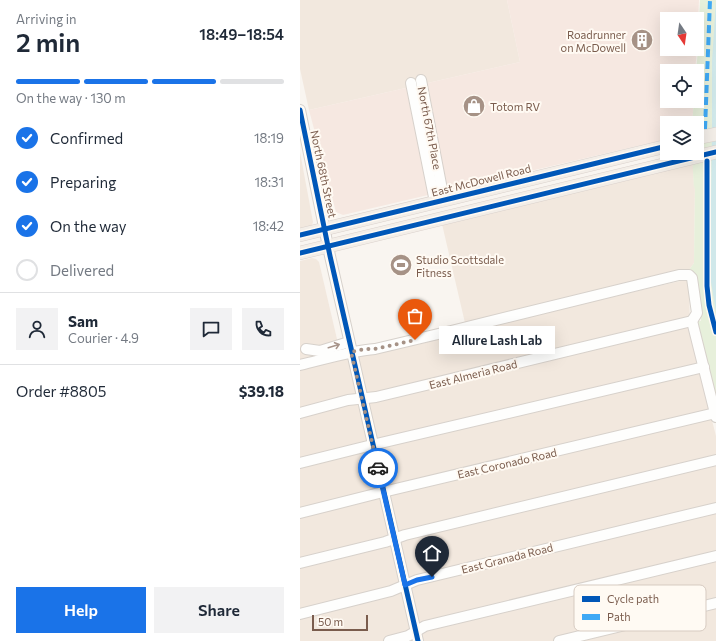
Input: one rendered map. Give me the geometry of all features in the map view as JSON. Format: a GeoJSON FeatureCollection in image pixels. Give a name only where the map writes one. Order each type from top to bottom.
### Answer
{"type":"FeatureCollection","features":[{"type":"Feature","properties":{"kind":"main road","name":"East McDowell Road"},"geometry":{"type":"LineString","coordinates":[[300,235],[660,148]]}},
{"type":"Feature","properties":{"kind":"main road"},"geometry":{"type":"LineString","coordinates":[[300,253],[712,153]]}},
{"type":"Feature","properties":{"kind":"main road"},"geometry":{"type":"LineString","coordinates":[[462,195],[467,212]]}},
{"type":"Feature","properties":{"kind":"street","name":"North 67th Place"},"geometry":{"type":"LineString","coordinates":[[416,82],[440,201]]}},
{"type":"Feature","properties":{"kind":"street","name":"North 68th Street"},"geometry":{"type":"LineString","coordinates":[[300,110],[351,352],[417,636]]}},
{"type":"Feature","properties":{"kind":"street"},"geometry":{"type":"LineString","coordinates":[[300,365],[365,349],[375,349],[679,275],[689,275],[692,278],[697,313],[692,321],[716,415]]}},
{"type":"Feature","properties":{"kind":"street","name":"East Almeria Road"},"geometry":{"type":"LineString","coordinates":[[300,413],[348,400],[376,398],[692,321]]}},
{"type":"Feature","properties":{"kind":"street"},"geometry":{"type":"LineString","coordinates":[[306,349],[320,351],[349,342]]}},
{"type":"Feature","properties":{"kind":"street"},"geometry":{"type":"LineString","coordinates":[[300,463],[704,367]]}},
{"type":"Feature","properties":{"kind":"street","name":"East Coronado Road"},"geometry":{"type":"LineString","coordinates":[[300,513],[716,415]]}},
{"type":"Feature","properties":{"kind":"street"},"geometry":{"type":"LineString","coordinates":[[300,563],[385,542],[405,535],[716,460]]}},
{"type":"Feature","properties":{"kind":"street","name":"East Granada Road"},"geometry":{"type":"LineString","coordinates":[[300,614],[391,591],[417,580],[716,508]]}},
{"type":"Feature","properties":{"kind":"street"},"geometry":{"type":"LineString","coordinates":[[595,585],[716,556]]}},
{"type":"Feature","properties":{"kind":"street"},"geometry":{"type":"LineString","coordinates":[[389,641],[408,636],[417,636],[425,626],[574,590]]}},
{"type":"Feature","properties":{"kind":"street"},"geometry":{"type":"LineString","coordinates":[[706,605],[716,603]]}},
{"type":"Feature","properties":{"kind":"street"},"geometry":{"type":"LineString","coordinates":[[559,641],[600,631]]}},
{"type":"Feature","properties":{"kind":"shaded area"},"geometry":{"type":"Polygon","coordinates":[[[300,0],[507,0],[520,62],[309,110],[300,69],[300,0]]]}},
{"type":"Feature","properties":{"kind":"shaded area"},"geometry":{"type":"Polygon","coordinates":[[[507,0],[699,0],[698,12],[660,12],[660,56],[696,56],[696,64],[660,64],[660,108],[693,108],[693,116],[660,116],[660,141],[343,215],[336,212],[309,110],[520,62],[507,0]]]}},
{"type":"Feature","properties":{"kind":"shaded area"},"geometry":{"type":"Polygon","coordinates":[[[300,152],[313,222],[309,227],[300,230],[300,152]]]}},
{"type":"Feature","properties":{"kind":"shaded area"},"geometry":{"type":"Polygon","coordinates":[[[693,163],[694,187],[695,181],[694,263],[689,270],[465,323],[442,224],[693,163]]]}},
{"type":"Feature","properties":{"kind":"shaded area"},"geometry":{"type":"Polygon","coordinates":[[[312,258],[319,262],[340,352],[300,361],[300,261],[312,258]]]}},
{"type":"Feature","properties":{"kind":"shaded area"},"geometry":{"type":"Polygon","coordinates":[[[689,279],[690,335],[716,436],[716,641],[300,641],[300,369],[689,279]]]}},
{"type":"Feature","properties":{"kind":"green space"},"geometry":{"type":"Polygon","coordinates":[[[700,0],[716,0],[716,417],[692,321],[701,321],[696,279],[689,270],[694,263],[695,185],[694,190],[692,160],[704,160],[704,116],[693,116],[693,108],[704,108],[704,64],[697,64],[698,56],[704,56],[704,12],[700,12],[700,0]]]}},
{"type":"Feature","properties":{"kind":"water"},"geometry":{"type":"Polygon","coordinates":[[[716,0],[716,312],[710,276],[712,61],[716,0]]]}},
{"type":"Feature","properties":{"kind":"marked path"},"geometry":{"type":"LineString","coordinates":[[705,129],[710,0]]}},
{"type":"Feature","properties":{"kind":"cycle path"},"geometry":{"type":"LineString","coordinates":[[300,110],[330,256],[418,641]]}},
{"type":"Feature","properties":{"kind":"cycle path"},"geometry":{"type":"LineString","coordinates":[[300,235],[660,148]]}},
{"type":"Feature","properties":{"kind":"cycle path"},"geometry":{"type":"LineString","coordinates":[[300,253],[716,152]]}},
{"type":"Feature","properties":{"kind":"cycle path"},"geometry":{"type":"LineString","coordinates":[[707,161],[707,286],[709,305],[716,332]]}},
{"type":"Feature","properties":{"kind":"way so far"},"geometry":{"type":"LineString","coordinates":[[378,468],[351,352],[365,349],[375,349],[415,340]]}},
{"type":"Feature","properties":{"kind":"place","name":"Roadrunner on McDowell"},"geometry":{"type":"Point","coordinates":[642,40]}},
{"type":"Feature","properties":{"kind":"place","name":"Totom RV"},"geometry":{"type":"Point","coordinates":[474,106]}},
{"type":"Feature","properties":{"kind":"place","name":"Studio Scottsdale Fitness"},"geometry":{"type":"Point","coordinates":[401,265]}},
{"type":"Feature","properties":{"kind":"place","name":"Allure Lash Lab"},"geometry":{"type":"Point","coordinates":[415,340]}},
{"type":"Feature","properties":{"kind":"route"},"geometry":{"type":"LineString","coordinates":[[378,468],[405,585],[417,580],[432,577]]}}]}
